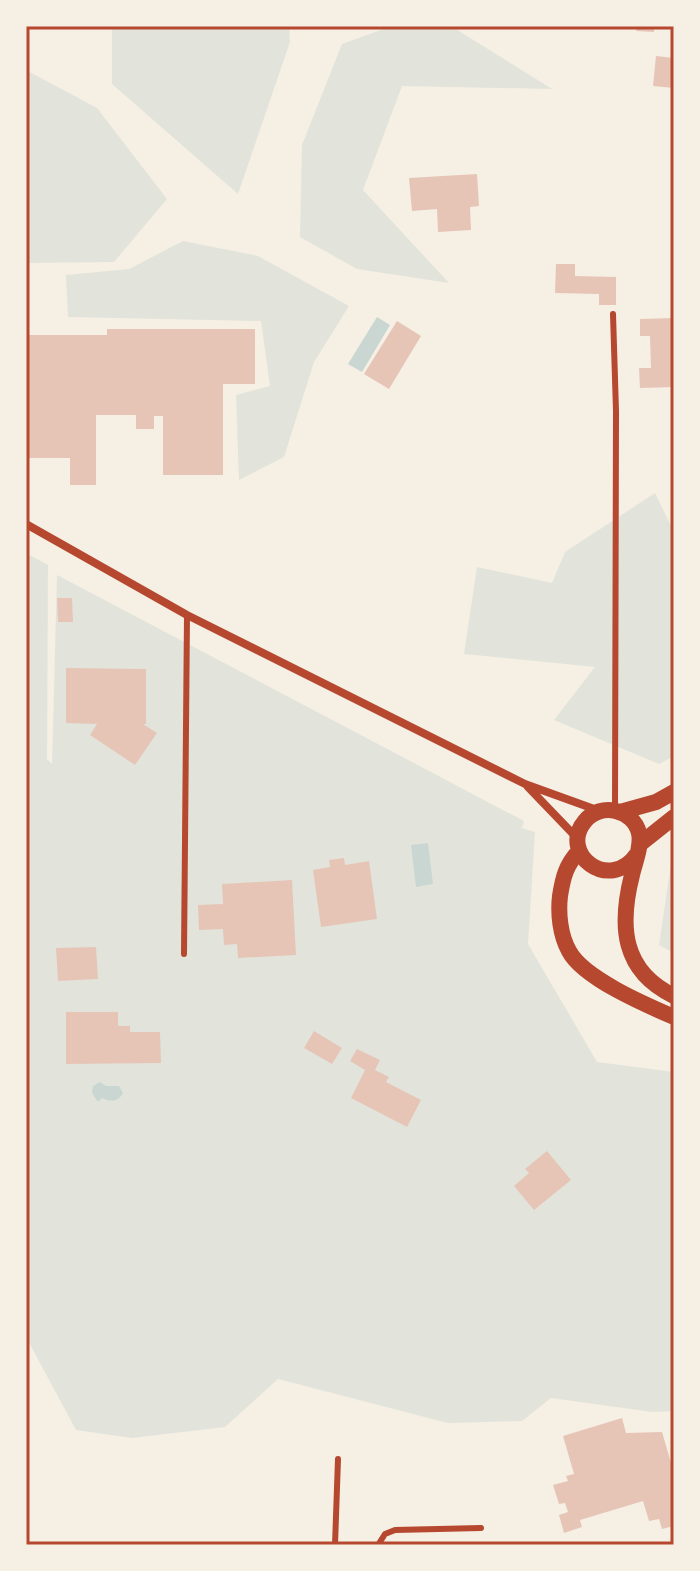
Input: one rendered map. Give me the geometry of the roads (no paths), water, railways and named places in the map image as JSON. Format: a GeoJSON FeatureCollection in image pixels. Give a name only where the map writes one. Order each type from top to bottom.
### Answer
{"type":"FeatureCollection","features":[{"type":"Feature","properties":{"kind":"main road"},"geometry":{"type":"LineString","coordinates":[[674,792],[656,802],[612,811],[584,821],[578,845],[564,871],[559,905],[563,938],[570,954],[611,987],[674,1017]]}},
{"type":"Feature","properties":{"kind":"main road"},"geometry":{"type":"LineString","coordinates":[[612,811],[636,824],[639,849],[624,928],[631,954],[648,980],[674,996]]}},
{"type":"Feature","properties":{"kind":"main road"},"geometry":{"type":"LineString","coordinates":[[578,845],[592,867],[612,872],[631,863],[639,849],[674,817]]}},
{"type":"Feature","properties":{"kind":"street"},"geometry":{"type":"LineString","coordinates":[[26,524],[187,615],[525,784],[612,811]]}},
{"type":"Feature","properties":{"kind":"street"},"geometry":{"type":"LineString","coordinates":[[525,784],[578,845]]}},
{"type":"Feature","properties":{"kind":"lane"},"geometry":{"type":"LineString","coordinates":[[612,811],[616,411],[613,314]]}},
{"type":"Feature","properties":{"kind":"lane"},"geometry":{"type":"LineString","coordinates":[[184,954],[187,615]]}},
{"type":"Feature","properties":{"kind":"lane"},"geometry":{"type":"LineString","coordinates":[[335,1545],[338,1459]]}},
{"type":"Feature","properties":{"kind":"lane"},"geometry":{"type":"LineString","coordinates":[[378,1545],[385,1534],[395,1530],[481,1528]]}}]}
